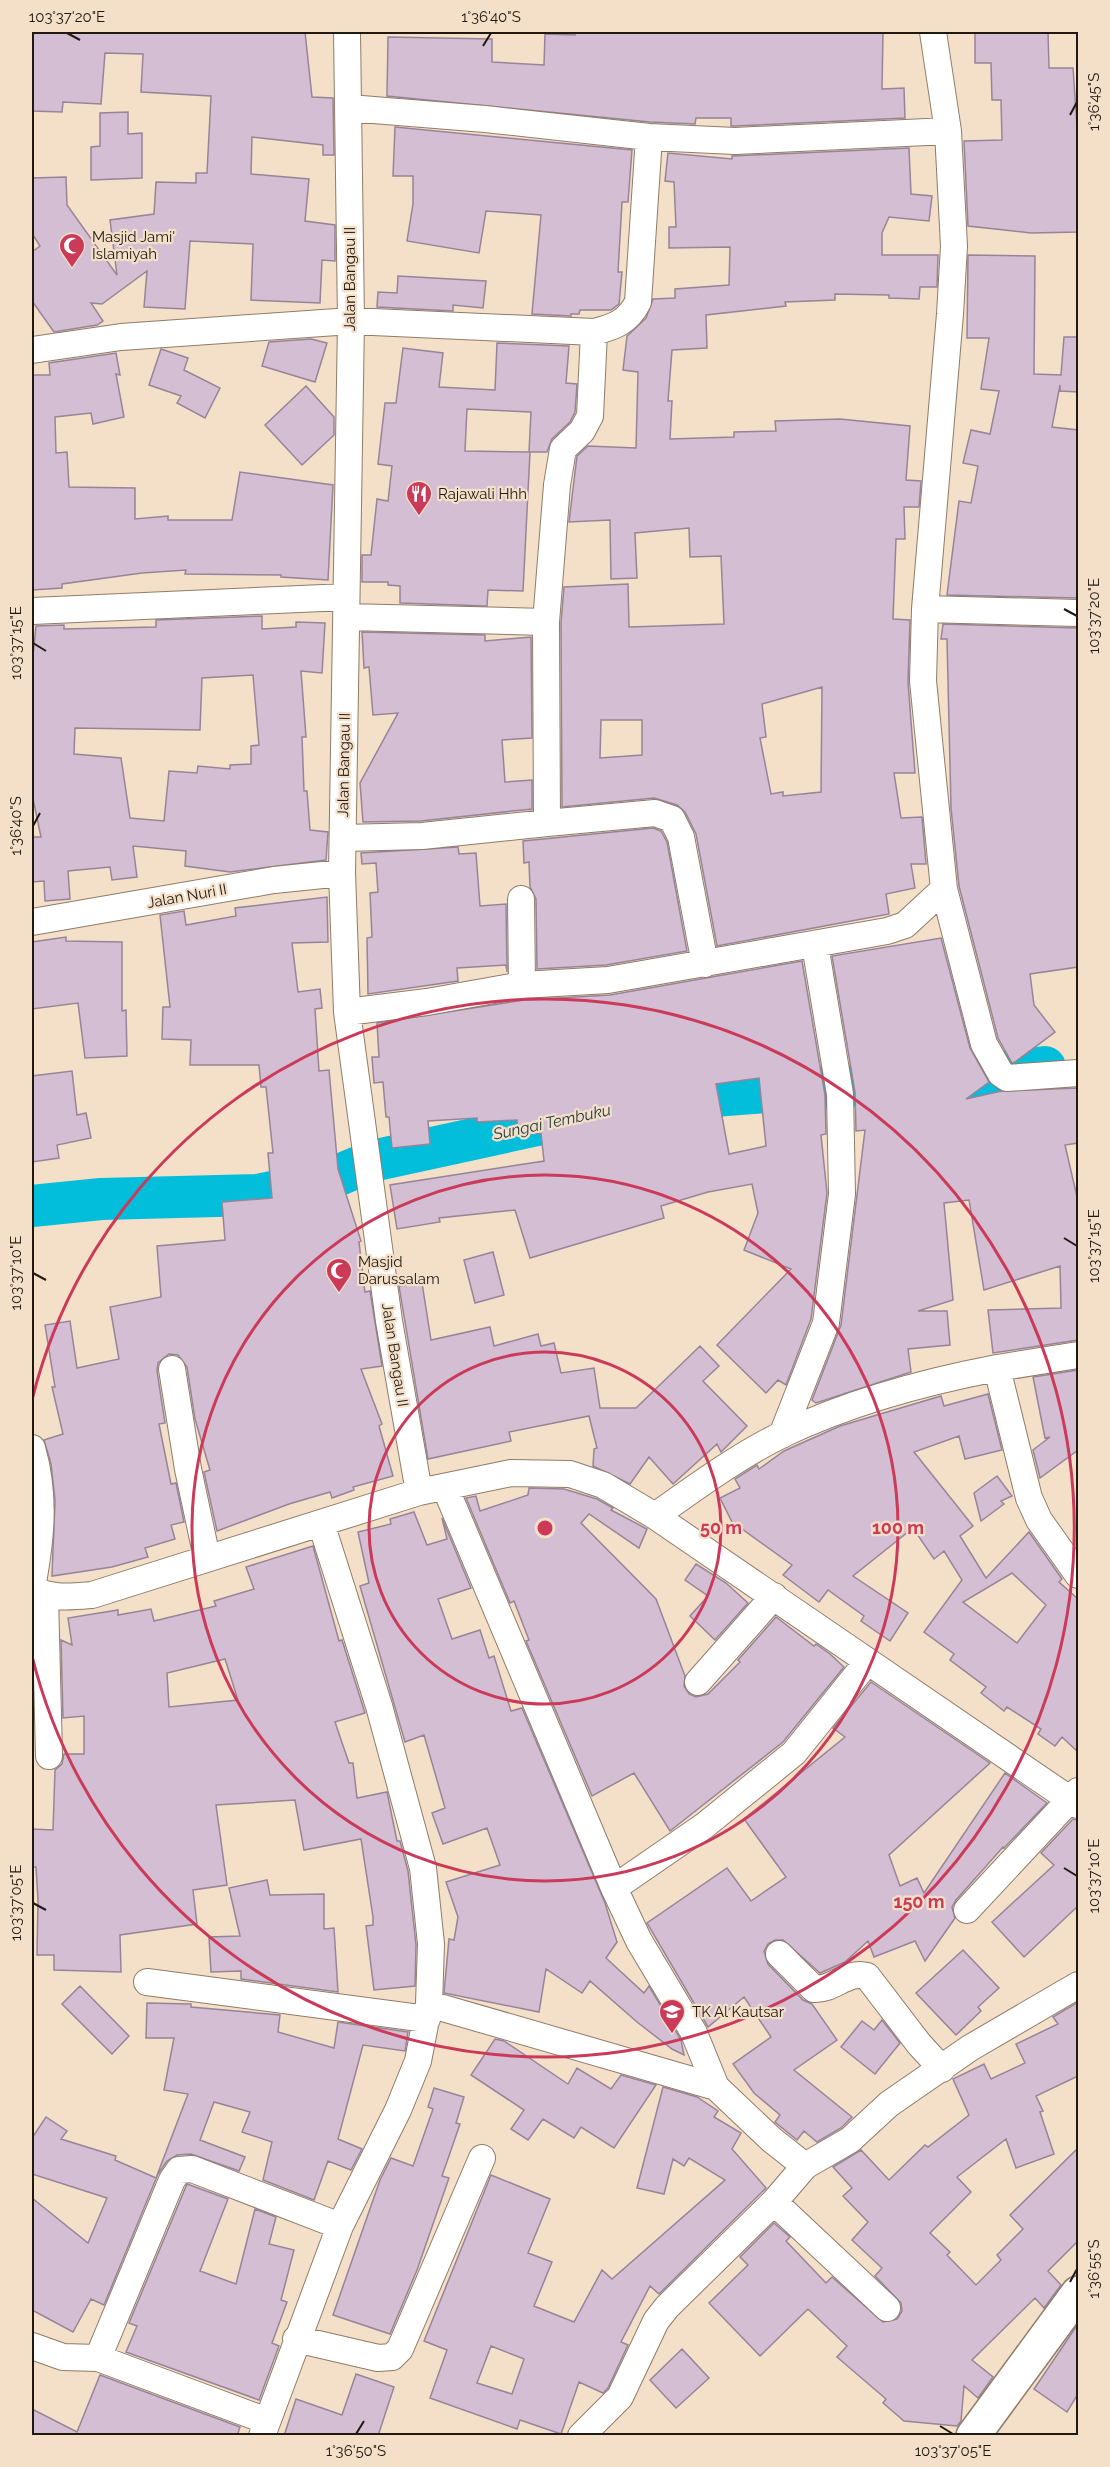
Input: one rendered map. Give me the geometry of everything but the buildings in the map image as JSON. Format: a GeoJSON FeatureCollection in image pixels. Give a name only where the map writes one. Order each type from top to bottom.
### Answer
{"type":"FeatureCollection","features":[{"type":"Feature","properties":{"kind":"street","name":"Jalan Bangau II"},"geometry":{"type":"LineString","coordinates":[[347,32],[351,321],[342,873],[347,1012],[389,1321],[419,1492]]}},
{"type":"Feature","properties":{"kind":"street"},"geometry":{"type":"LineString","coordinates":[[933,32],[948,131],[954,246],[925,609],[923,681],[944,888],[995,1064],[1007,1078],[1078,1073]]}},
{"type":"Feature","properties":{"kind":"street"},"geometry":{"type":"LineString","coordinates":[[349,108],[485,119],[649,137],[735,141],[948,131]]}},
{"type":"Feature","properties":{"kind":"street"},"geometry":{"type":"LineString","coordinates":[[32,350],[121,337],[351,321],[594,332],[623,322],[632,314],[638,302],[649,137]]}},
{"type":"Feature","properties":{"kind":"street"},"geometry":{"type":"LineString","coordinates":[[547,823],[546,622],[561,455],[568,443],[582,431],[590,416],[594,332]]}},
{"type":"Feature","properties":{"kind":"street"},"geometry":{"type":"LineString","coordinates":[[32,611],[346,607],[546,622]]}},
{"type":"Feature","properties":{"kind":"street"},"geometry":{"type":"LineString","coordinates":[[925,609],[1078,612]]}},
{"type":"Feature","properties":{"kind":"street"},"geometry":{"type":"LineString","coordinates":[[343,838],[422,836],[655,813],[672,819],[681,837],[705,964]]}},
{"type":"Feature","properties":{"kind":"street","name":"Jalan Nuri II"},"geometry":{"type":"LineString","coordinates":[[32,922],[274,880],[342,873]]}},
{"type":"Feature","properties":{"kind":"street"},"geometry":{"type":"LineString","coordinates":[[347,1012],[427,1002],[522,985],[608,980],[815,945],[905,925],[944,888]]}},
{"type":"Feature","properties":{"kind":"street"},"geometry":{"type":"LineString","coordinates":[[521,899],[522,985]]}},
{"type":"Feature","properties":{"kind":"street"},"geometry":{"type":"LineString","coordinates":[[782,1434],[826,1323],[842,1194],[839,1088],[815,945]]}},
{"type":"Feature","properties":{"kind":"street"},"geometry":{"type":"LineString","coordinates":[[655,1516],[703,1481],[782,1434],[888,1394],[997,1368],[1078,1355]]}},
{"type":"Feature","properties":{"kind":"street"},"geometry":{"type":"LineString","coordinates":[[997,1368],[1029,1498],[1038,1520],[1078,1575]]}},
{"type":"Feature","properties":{"kind":"street"},"geometry":{"type":"LineString","coordinates":[[172,1369],[188,1469],[207,1558]]}},
{"type":"Feature","properties":{"kind":"street"},"geometry":{"type":"LineString","coordinates":[[32,1448],[42,1491],[43,1518],[36,1591],[48,1756]]}},
{"type":"Feature","properties":{"kind":"street"},"geometry":{"type":"LineString","coordinates":[[36,1591],[67,1598],[92,1594],[419,1492],[511,1473],[570,1474],[603,1485],[655,1516],[868,1661],[1076,1798],[967,1910]]}},
{"type":"Feature","properties":{"kind":"street"},"geometry":{"type":"LineString","coordinates":[[445,1487],[614,1888],[639,1941],[694,2033],[716,2087],[772,2140],[805,2166]]}},
{"type":"Feature","properties":{"kind":"street"},"geometry":{"type":"LineString","coordinates":[[32,2346],[63,2357],[98,2358],[265,2428],[296,2339],[340,2226],[398,2110],[418,2061],[428,2011],[431,1944],[423,1869],[379,1706],[321,1522]]}},
{"type":"Feature","properties":{"kind":"street"},"geometry":{"type":"LineString","coordinates":[[698,1682],[774,1596]]}},
{"type":"Feature","properties":{"kind":"street"},"geometry":{"type":"LineString","coordinates":[[614,1888],[704,1826],[773,1772],[794,1753],[868,1661]]}},
{"type":"Feature","properties":{"kind":"street"},"geometry":{"type":"LineString","coordinates":[[779,1954],[814,1989],[820,1990],[852,1975],[867,1976],[919,2044],[942,2069]]}},
{"type":"Feature","properties":{"kind":"street"},"geometry":{"type":"LineString","coordinates":[[147,1982],[428,2011],[716,2087]]}},
{"type":"Feature","properties":{"kind":"street"},"geometry":{"type":"LineString","coordinates":[[581,2436],[620,2397],[656,2321],[667,2307],[774,2202],[805,2166],[850,2140],[889,2104],[970,2048],[1078,1985]]}},
{"type":"Feature","properties":{"kind":"street"},"geometry":{"type":"LineString","coordinates":[[296,2339],[378,2358],[392,2357],[400,2349],[482,2158]]}},
{"type":"Feature","properties":{"kind":"street"},"geometry":{"type":"LineString","coordinates":[[98,2358],[172,2180],[180,2170],[192,2169],[340,2226]]}},
{"type":"Feature","properties":{"kind":"street"},"geometry":{"type":"LineString","coordinates":[[774,2202],[887,2308]]}},
{"type":"Feature","properties":{"kind":"street"},"geometry":{"type":"LineString","coordinates":[[973,2436],[1078,2293]]}},
{"type":"Feature","properties":{"kind":"waterway","name":"Sungai Tembuku"},"geometry":{"type":"LineString","coordinates":[[662,1100],[975,1076],[1045,1067]]}},
{"type":"Feature","properties":{"kind":"waterway","name":"Sungai Tembuku"},"geometry":{"type":"LineString","coordinates":[[32,1206],[101,1199],[257,1195],[325,1181],[372,1161],[574,1117]]}},
{"type":"Feature","properties":{"kind":"place","name":"Masjid Jami' Islamiyah"},"geometry":{"type":"Point","coordinates":[72,269]}},
{"type":"Feature","properties":{"kind":"place","name":"Rajawali Hhh"},"geometry":{"type":"Point","coordinates":[419,517]}},
{"type":"Feature","properties":{"kind":"place","name":"Masjid Darussalam"},"geometry":{"type":"Point","coordinates":[339,1294]}},
{"type":"Feature","properties":{"kind":"place","name":"TK Al Kautsar"},"geometry":{"type":"Point","coordinates":[672,2035]}}]}
